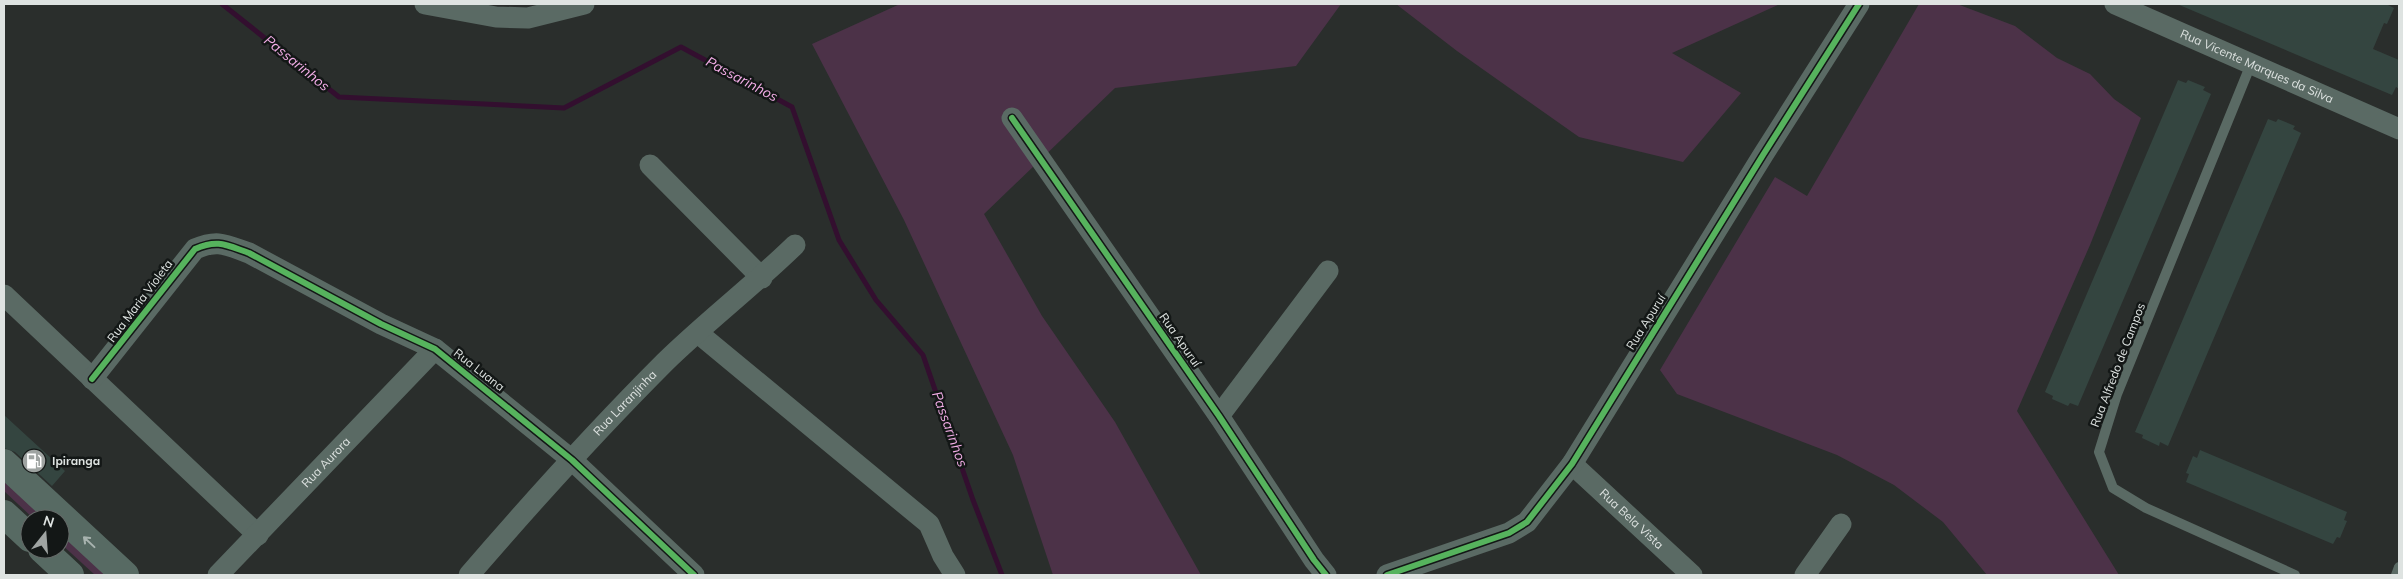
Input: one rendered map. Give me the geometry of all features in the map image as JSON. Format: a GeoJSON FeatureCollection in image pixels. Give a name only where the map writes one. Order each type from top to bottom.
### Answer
{"type":"FeatureCollection","features":[{"type":"Feature","properties":{"kind":"main road"},"geometry":{"type":"LineString","coordinates":[[4,463],[125,575]]}},
{"type":"Feature","properties":{"kind":"main road"},"geometry":{"type":"LineString","coordinates":[[4,514],[20,529]]}},
{"type":"Feature","properties":{"kind":"main road"},"geometry":{"type":"LineString","coordinates":[[53,559],[70,575]]}},
{"type":"Feature","properties":{"kind":"street"},"geometry":{"type":"LineString","coordinates":[[425,4],[496,17],[528,18],[584,4]]}},
{"type":"Feature","properties":{"kind":"street","name":"Rua Apuruí"},"geometry":{"type":"LineString","coordinates":[[1386,575],[1509,533],[1527,522],[1572,464],[1763,154],[1859,4]]}},
{"type":"Feature","properties":{"kind":"street","name":"Rua Vicente Marques da Silva"},"geometry":{"type":"LineString","coordinates":[[2115,4],[2399,129]]}},
{"type":"Feature","properties":{"kind":"street","name":"Rua Apuruí"},"geometry":{"type":"LineString","coordinates":[[1012,118],[1220,416],[1314,560],[1326,575]]}},
{"type":"Feature","properties":{"kind":"street"},"geometry":{"type":"LineString","coordinates":[[650,165],[762,278]]}},
{"type":"Feature","properties":{"kind":"street","name":"Rua Luana"},"geometry":{"type":"LineString","coordinates":[[211,243],[249,253],[381,324],[435,349],[572,460],[694,575]]}},
{"type":"Feature","properties":{"kind":"street","name":"Rua Maria Violeta"},"geometry":{"type":"LineString","coordinates":[[92,379],[134,330],[180,266],[195,249],[211,243]]}},
{"type":"Feature","properties":{"kind":"street","name":"Rua Laranjinha"},"geometry":{"type":"LineString","coordinates":[[469,575],[572,460],[666,362],[698,332],[762,278],[795,245]]}},
{"type":"Feature","properties":{"kind":"street"},"geometry":{"type":"LineString","coordinates":[[1220,416],[1328,271]]}},
{"type":"Feature","properties":{"kind":"street"},"geometry":{"type":"LineString","coordinates":[[4,294],[258,535]]}},
{"type":"Feature","properties":{"kind":"street"},"geometry":{"type":"LineString","coordinates":[[698,332],[929,524],[942,556],[955,575]]}},
{"type":"Feature","properties":{"kind":"street","name":"Rua Aurora"},"geometry":{"type":"LineString","coordinates":[[218,575],[435,349]]}},
{"type":"Feature","properties":{"kind":"street","name":"Rua Bela Vista"},"geometry":{"type":"LineString","coordinates":[[1572,464],[1692,575]]}},
{"type":"Feature","properties":{"kind":"street"},"geometry":{"type":"LineString","coordinates":[[1805,575],[1840,524]]}},
{"type":"Feature","properties":{"kind":"lane","name":"Rua Alfredo de Campos"},"geometry":{"type":"LineString","coordinates":[[2251,64],[2117,394],[2099,452],[2113,488],[2146,508],[2295,575]]}},
{"type":"Feature","properties":{"kind":"lane"},"geometry":{"type":"LineString","coordinates":[[2396,575],[2399,567]]}},
{"type":"Feature","properties":{"kind":"shaded area"},"geometry":{"type":"Polygon","coordinates":[[[900,4],[1341,4],[1296,66],[1115,88],[984,214],[1042,316],[1115,422],[1201,575],[1053,575],[1013,455],[904,220],[812,44],[900,4]]]}},
{"type":"Feature","properties":{"kind":"shaded area"},"geometry":{"type":"Polygon","coordinates":[[[1396,4],[1780,4],[1672,53],[1741,93],[1683,162],[1579,137],[1457,51],[1396,4]]]}},
{"type":"Feature","properties":{"kind":"shaded area"},"geometry":{"type":"Polygon","coordinates":[[[1919,4],[1957,4],[2015,26],[2057,58],[2090,74],[2114,99],[2141,118],[2090,245],[2017,411],[2119,575],[1987,575],[1943,522],[1894,485],[1837,455],[1677,394],[1660,370],[1775,177],[1807,196],[1919,4]]]}},
{"type":"Feature","properties":{"kind":"shaded area"},"geometry":{"type":"Polygon","coordinates":[[[4,471],[45,509],[23,509],[4,491],[4,471]]]}},
{"type":"Feature","properties":{"kind":"shaded area"},"geometry":{"type":"Polygon","coordinates":[[[70,532],[117,575],[95,575],[70,552],[70,532]]]}},
{"type":"Feature","properties":{"kind":"building"},"geometry":{"type":"Polygon","coordinates":[[[2177,4],[2386,4],[2394,8],[2387,24],[2384,23],[2373,49],[2399,60],[2399,89],[2396,87],[2392,95],[2177,4]]]}},
{"type":"Feature","properties":{"kind":"building"},"geometry":{"type":"Polygon","coordinates":[[[2178,80],[2186,83],[2188,80],[2205,87],[2203,90],[2211,94],[2078,406],[2070,403],[2068,406],[2052,399],[2053,396],[2045,392],[2178,80]]]}},
{"type":"Feature","properties":{"kind":"building"},"geometry":{"type":"Polygon","coordinates":[[[2268,119],[2276,122],[2278,119],[2295,126],[2293,129],[2301,133],[2168,446],[2160,442],[2159,446],[2142,438],[2143,435],[2135,432],[2268,119]]]}},
{"type":"Feature","properties":{"kind":"building","name":"Ipiranga"},"geometry":{"type":"Polygon","coordinates":[[[4,415],[65,471],[52,486],[15,452],[4,448],[4,415]]]}},
{"type":"Feature","properties":{"kind":"building"},"geometry":{"type":"Polygon","coordinates":[[[2200,450],[2347,512],[2344,520],[2347,521],[2340,538],[2337,537],[2333,544],[2186,482],[2189,474],[2186,473],[2193,456],[2197,458],[2200,450]]]}},
{"type":"Feature","properties":{"kind":"waterway","name":"Passarinhos"},"geometry":{"type":"LineString","coordinates":[[222,4],[339,97],[564,108],[681,47],[792,107],[839,240],[876,300],[923,355],[973,500],[1002,575]]}},
{"type":"Feature","properties":{"kind":"cycle path"},"geometry":{"type":"LineString","coordinates":[[1387,575],[1509,533],[1527,522],[1572,464],[1763,155],[1859,4]]}},
{"type":"Feature","properties":{"kind":"cycle path"},"geometry":{"type":"LineString","coordinates":[[1012,118],[1219,416],[1314,560],[1326,575]]}},
{"type":"Feature","properties":{"kind":"cycle path"},"geometry":{"type":"LineString","coordinates":[[92,379],[195,249],[210,244],[222,244],[249,253],[381,324],[435,349],[572,460],[694,575]]}},
{"type":"Feature","properties":{"kind":"place","name":"Ipiranga"},"geometry":{"type":"Point","coordinates":[34,461]}}]}
